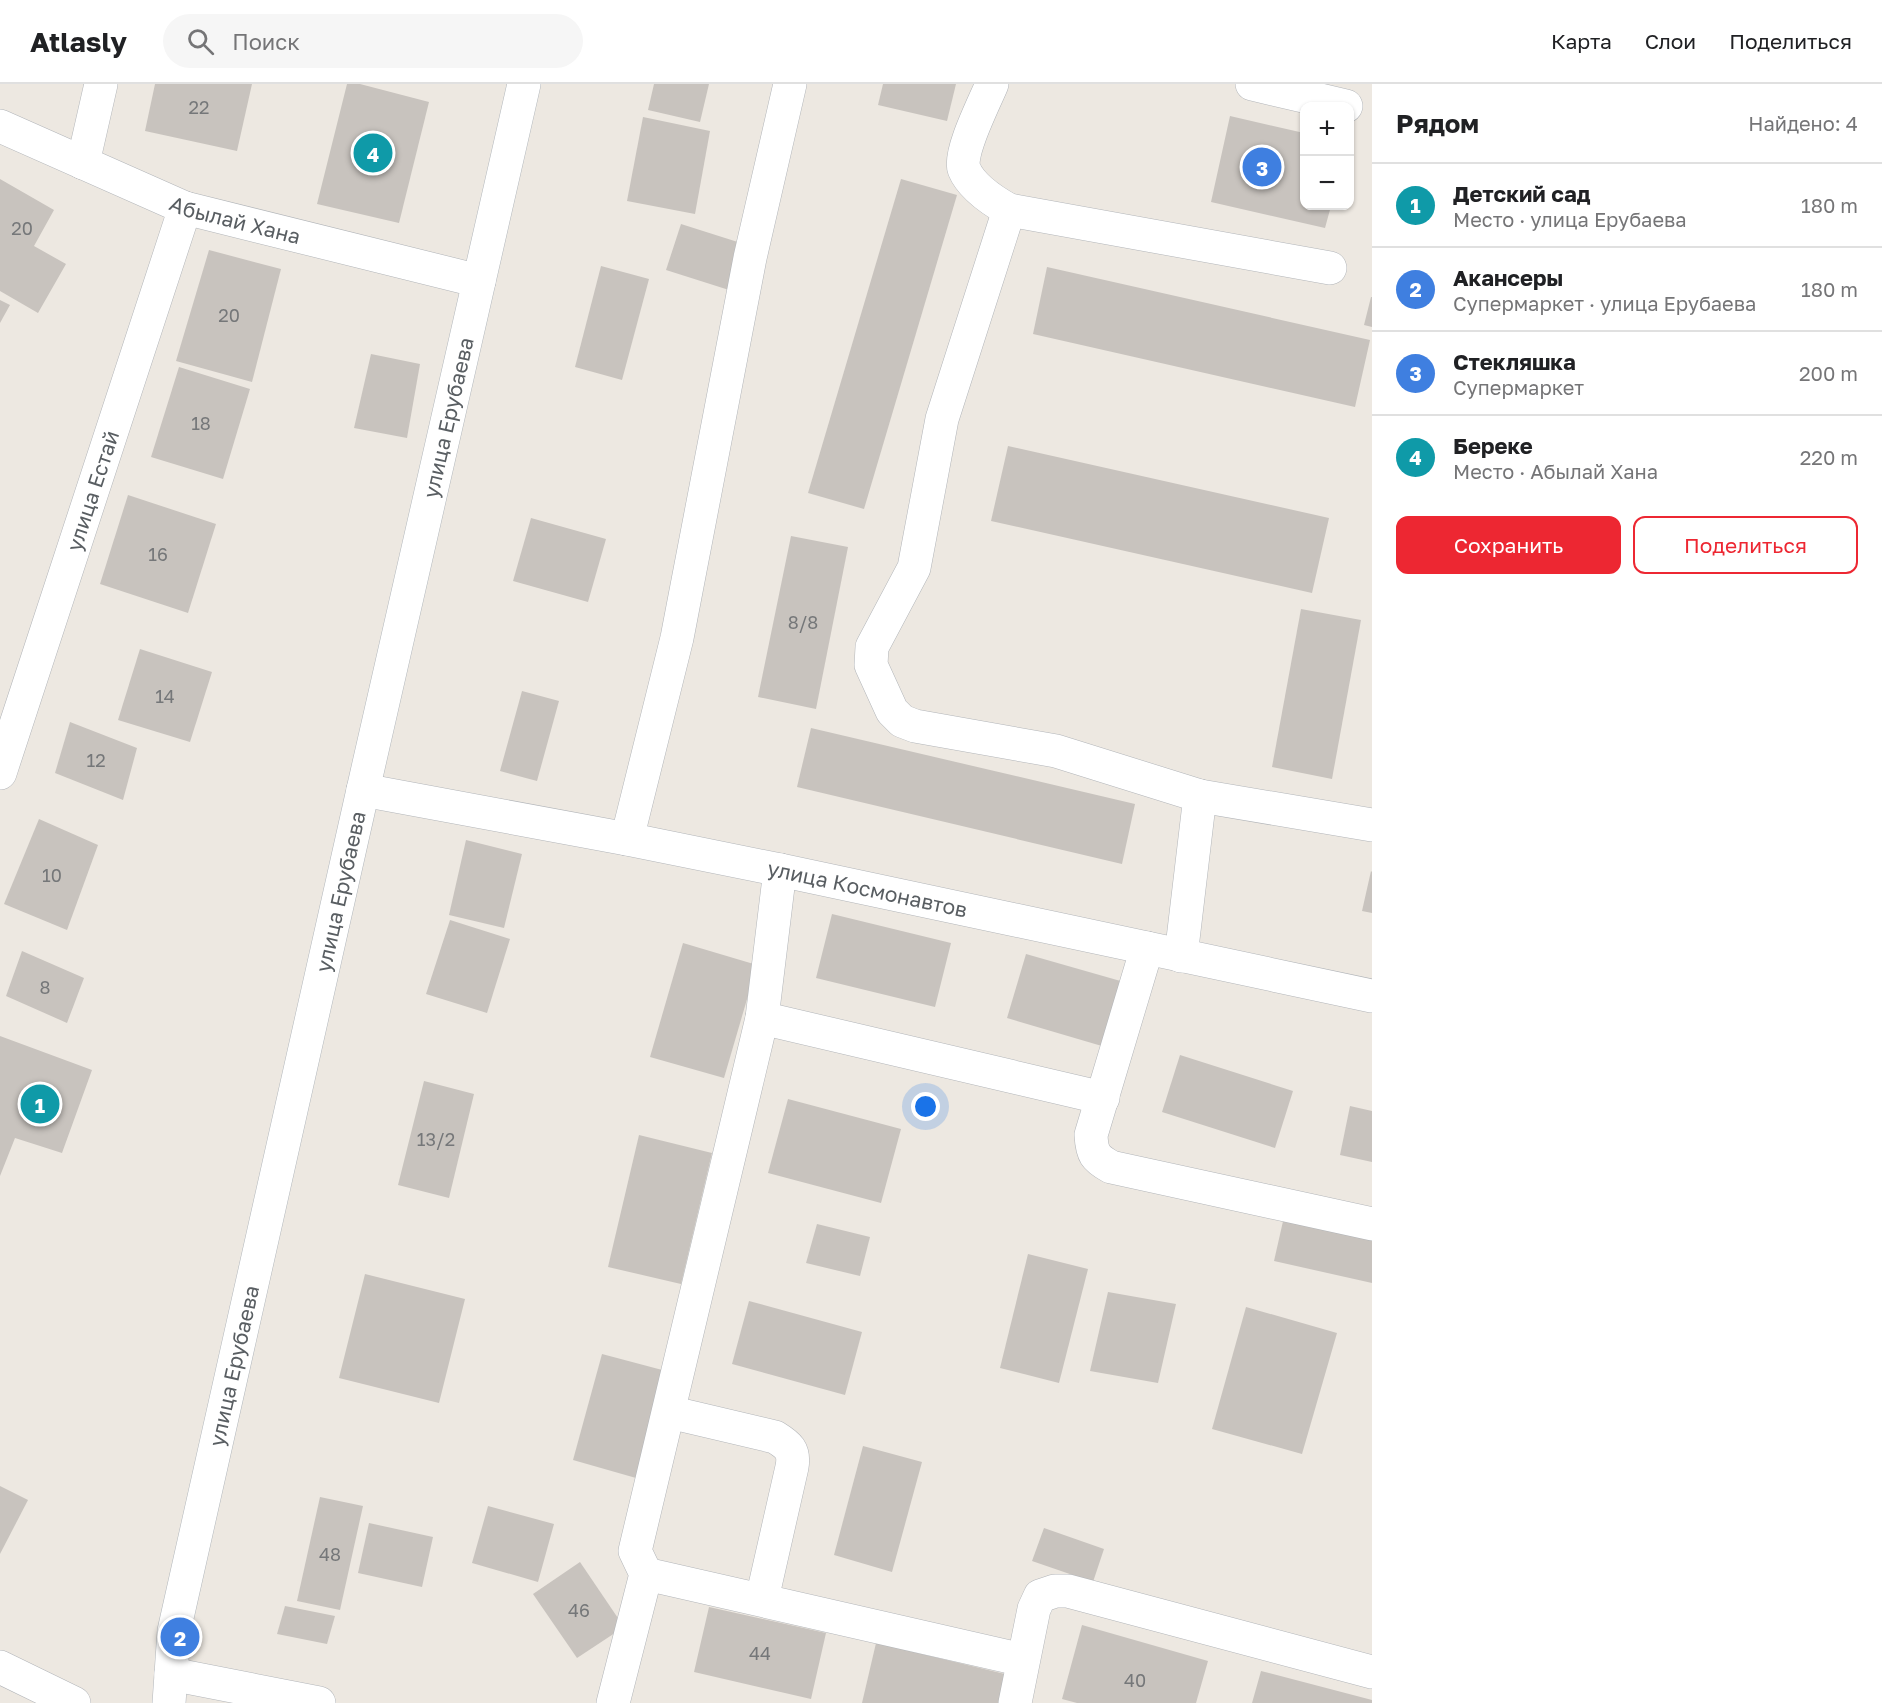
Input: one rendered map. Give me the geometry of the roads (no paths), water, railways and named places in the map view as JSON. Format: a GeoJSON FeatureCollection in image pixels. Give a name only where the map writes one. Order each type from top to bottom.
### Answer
{"type":"FeatureCollection","features":[{"type":"Feature","properties":{"kind":"street"},"geometry":{"type":"LineString","coordinates":[[83,163],[101,84]]}},
{"type":"Feature","properties":{"kind":"street","name":"улица Ерубаева"},"geometry":{"type":"LineString","coordinates":[[170,1689],[174,1631],[524,84]]}},
{"type":"Feature","properties":{"kind":"street"},"geometry":{"type":"LineString","coordinates":[[627,839],[677,638],[750,258],[790,84]]}},
{"type":"Feature","properties":{"kind":"street"},"geometry":{"type":"LineString","coordinates":[[992,84],[965,149],[963,167],[972,181],[996,203],[1009,210],[1330,268]]}},
{"type":"Feature","properties":{"kind":"street"},"geometry":{"type":"LineString","coordinates":[[1252,84],[1327,102]]}},
{"type":"Feature","properties":{"kind":"street"},"geometry":{"type":"LineString","coordinates":[[1354,106],[1368,105],[1372,100]]}},
{"type":"Feature","properties":{"kind":"street","name":"Абылай Хана"},"geometry":{"type":"LineString","coordinates":[[0,126],[185,208],[479,281]]}},
{"type":"Feature","properties":{"kind":"street","name":"улица Естай"},"geometry":{"type":"LineString","coordinates":[[0,773],[185,208]]}},
{"type":"Feature","properties":{"kind":"street"},"geometry":{"type":"LineString","coordinates":[[1009,210],[942,419],[914,568],[872,647],[871,665],[892,711],[902,721],[915,726],[1056,751],[1200,796],[1372,825]]}},
{"type":"Feature","properties":{"kind":"street","name":"улица Космонавтов"},"geometry":{"type":"LineString","coordinates":[[363,790],[780,870],[1372,996]]}},
{"type":"Feature","properties":{"kind":"street"},"geometry":{"type":"LineString","coordinates":[[1181,956],[1200,796]]}},
{"type":"Feature","properties":{"kind":"street"},"geometry":{"type":"LineString","coordinates":[[613,1703],[646,1574],[635,1551],[762,1018],[780,870]]}},
{"type":"Feature","properties":{"kind":"street"},"geometry":{"type":"LineString","coordinates":[[1147,948],[1091,1135],[1092,1148],[1098,1159],[1111,1167],[1372,1224]]}},
{"type":"Feature","properties":{"kind":"street"},"geometry":{"type":"LineString","coordinates":[[762,1018],[1103,1098]]}},
{"type":"Feature","properties":{"kind":"street"},"geometry":{"type":"LineString","coordinates":[[669,1412],[774,1437],[789,1446],[793,1460],[792,1467],[762,1599]]}},
{"type":"Feature","properties":{"kind":"street"},"geometry":{"type":"LineString","coordinates":[[646,1574],[1023,1660]]}},
{"type":"Feature","properties":{"kind":"street"},"geometry":{"type":"LineString","coordinates":[[1015,1703],[1037,1602],[1040,1596],[1055,1591],[1068,1591],[1370,1662]]}},
{"type":"Feature","properties":{"kind":"street"},"geometry":{"type":"LineString","coordinates":[[0,1667],[74,1703]]}},
{"type":"Feature","properties":{"kind":"street"},"geometry":{"type":"LineString","coordinates":[[170,1689],[319,1703]]}},
{"type":"Feature","properties":{"kind":"place","name":"Береке"},"geometry":{"type":"Point","coordinates":[373,153]}},
{"type":"Feature","properties":{"kind":"place","name":"Стекляшка"},"geometry":{"type":"Point","coordinates":[1262,167]}},
{"type":"Feature","properties":{"kind":"place","name":"Детский сад"},"geometry":{"type":"Point","coordinates":[40,1104]}},
{"type":"Feature","properties":{"kind":"place","name":"Акансеры"},"geometry":{"type":"Point","coordinates":[180,1637]}}]}
